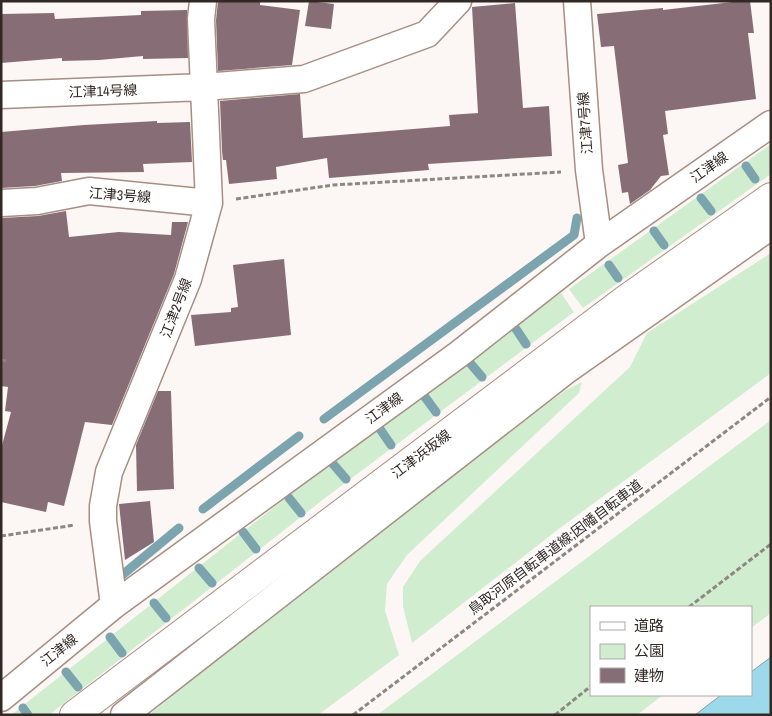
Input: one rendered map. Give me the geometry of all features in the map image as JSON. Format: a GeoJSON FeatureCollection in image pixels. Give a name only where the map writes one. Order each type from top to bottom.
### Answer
{"type":"FeatureCollection","features":[{"type":"Feature","properties":{"kind":"street","name":"江津2号線"},"geometry":{"type":"LineString","coordinates":[[114,605],[103,521],[103,506],[109,472],[188,279],[209,203],[201,19],[203,1]]}},
{"type":"Feature","properties":{"kind":"street","name":"江津14号線"},"geometry":{"type":"LineString","coordinates":[[1,95],[204,87],[304,79],[427,34],[458,1]]}},
{"type":"Feature","properties":{"kind":"street","name":"江津7号線"},"geometry":{"type":"LineString","coordinates":[[576,1],[589,170],[599,244]]}},
{"type":"Feature","properties":{"kind":"street","name":"江津線"},"geometry":{"type":"LineString","coordinates":[[1,698],[114,605],[459,354],[599,244],[771,124]]}},
{"type":"Feature","properties":{"kind":"street","name":"江津3号線"},"geometry":{"type":"LineString","coordinates":[[1,203],[37,201],[89,191],[209,203]]}},
{"type":"Feature","properties":{"kind":"street","name":"江津浜坂線"},"geometry":{"type":"LineString","coordinates":[[74,715],[626,299],[771,197]]}},
{"type":"Feature","properties":{"kind":"street"},"geometry":{"type":"LineString","coordinates":[[124,715],[564,372],[771,226]]}},
{"type":"Feature","properties":{"kind":"path"},"geometry":{"type":"LineString","coordinates":[[209,203],[333,185],[589,170]]}},
{"type":"Feature","properties":{"kind":"path","name":"鳥取河原自転車道線;因幡自転車道"},"geometry":{"type":"LineString","coordinates":[[353,715],[771,397]]}},
{"type":"Feature","properties":{"kind":"path"},"geometry":{"type":"LineString","coordinates":[[1,536],[103,521]]}},
{"type":"Feature","properties":{"kind":"path"},"geometry":{"type":"LineString","coordinates":[[690,606],[771,544]]}},
{"type":"Feature","properties":{"kind":"path"},"geometry":{"type":"LineString","coordinates":[[555,715],[590,687]]}},
{"type":"Feature","properties":{"kind":"green space"},"geometry":{"type":"Polygon","coordinates":[[[771,144],[771,174],[583,308],[569,289],[771,144]]]}},
{"type":"Feature","properties":{"kind":"green space"},"geometry":{"type":"Polygon","coordinates":[[[771,253],[771,373],[560,528],[412,643],[403,606],[403,587],[420,561],[630,367],[647,333],[771,253]]]}},
{"type":"Feature","properties":{"kind":"green space"},"geometry":{"type":"Polygon","coordinates":[[[561,293],[574,312],[325,498],[49,715],[11,715],[339,456],[561,293]]]}},
{"type":"Feature","properties":{"kind":"green space"},"geometry":{"type":"Polygon","coordinates":[[[582,382],[579,393],[407,555],[387,584],[385,611],[399,655],[318,715],[149,715],[276,609],[511,429],[566,390],[582,382]]]}},
{"type":"Feature","properties":{"kind":"green space"},"geometry":{"type":"Polygon","coordinates":[[[771,420],[771,613],[752,627],[752,606],[590,606],[590,696],[662,696],[637,715],[377,715],[771,420]]]}},
{"type":"Feature","properties":{"kind":"water"},"geometry":{"type":"Polygon","coordinates":[[[771,657],[771,715],[695,715],[720,696],[752,696],[752,671],[771,657]]]}},
{"type":"Feature","properties":{"kind":"building"},"geometry":{"type":"Polygon","coordinates":[[[218,1],[260,1],[260,5],[300,10],[292,65],[218,71],[216,20],[218,1]]]}},
{"type":"Feature","properties":{"kind":"building"},"geometry":{"type":"Polygon","coordinates":[[[309,1],[334,4],[331,29],[305,26],[309,1]]]}},
{"type":"Feature","properties":{"kind":"building"},"geometry":{"type":"Polygon","coordinates":[[[750,1],[754,33],[748,33],[756,99],[665,111],[668,134],[663,135],[669,175],[661,176],[650,190],[630,204],[628,192],[622,193],[618,165],[628,163],[614,46],[601,47],[597,14],[663,8],[663,10],[750,1]]]}},
{"type":"Feature","properties":{"kind":"building"},"geometry":{"type":"Polygon","coordinates":[[[515,3],[523,108],[549,106],[552,156],[428,164],[429,170],[329,178],[327,158],[276,167],[277,179],[229,184],[226,160],[223,160],[222,151],[220,101],[300,94],[303,138],[450,126],[449,115],[478,113],[472,7],[515,3]]]}},
{"type":"Feature","properties":{"kind":"building"},"geometry":{"type":"Polygon","coordinates":[[[187,10],[188,58],[143,59],[143,56],[62,61],[62,58],[1,63],[1,14],[54,13],[55,19],[141,15],[141,11],[187,10]]]}},
{"type":"Feature","properties":{"kind":"building"},"geometry":{"type":"Polygon","coordinates":[[[157,121],[157,123],[190,122],[192,162],[143,164],[144,172],[61,173],[62,181],[35,186],[1,188],[1,132],[157,121]]]}},
{"type":"Feature","properties":{"kind":"building"},"geometry":{"type":"Polygon","coordinates":[[[66,211],[69,237],[119,232],[171,235],[172,222],[188,222],[174,274],[112,425],[85,422],[64,506],[48,502],[46,512],[1,502],[1,449],[11,412],[5,411],[8,387],[1,386],[1,218],[38,216],[66,211]]]}},
{"type":"Feature","properties":{"kind":"building"},"geometry":{"type":"Polygon","coordinates":[[[284,259],[291,335],[195,346],[191,315],[231,312],[231,308],[238,307],[233,265],[284,259]]]}},
{"type":"Feature","properties":{"kind":"building"},"geometry":{"type":"Polygon","coordinates":[[[158,391],[171,391],[174,489],[137,491],[136,445],[158,391]]]}},
{"type":"Feature","properties":{"kind":"building"},"geometry":{"type":"Polygon","coordinates":[[[150,501],[154,542],[125,560],[119,504],[150,501]]]}},
{"type":"Feature","properties":{"kind":"waterway"},"geometry":{"type":"LineString","coordinates":[[746,166],[755,179]]}},
{"type":"Feature","properties":{"kind":"waterway"},"geometry":{"type":"LineString","coordinates":[[701,198],[711,211]]}},
{"type":"Feature","properties":{"kind":"waterway"},"geometry":{"type":"LineString","coordinates":[[324,419],[574,235],[577,218]]}},
{"type":"Feature","properties":{"kind":"waterway"},"geometry":{"type":"LineString","coordinates":[[654,231],[664,245]]}},
{"type":"Feature","properties":{"kind":"waterway"},"geometry":{"type":"LineString","coordinates":[[609,265],[618,278]]}},
{"type":"Feature","properties":{"kind":"waterway"},"geometry":{"type":"LineString","coordinates":[[516,329],[526,344]]}},
{"type":"Feature","properties":{"kind":"waterway"},"geometry":{"type":"LineString","coordinates":[[470,363],[482,377]]}},
{"type":"Feature","properties":{"kind":"waterway"},"geometry":{"type":"LineString","coordinates":[[425,397],[436,412]]}},
{"type":"Feature","properties":{"kind":"waterway"},"geometry":{"type":"LineString","coordinates":[[380,429],[391,445]]}},
{"type":"Feature","properties":{"kind":"waterway"},"geometry":{"type":"LineString","coordinates":[[203,509],[299,436]]}},
{"type":"Feature","properties":{"kind":"waterway"},"geometry":{"type":"LineString","coordinates":[[333,464],[346,479]]}},
{"type":"Feature","properties":{"kind":"waterway"},"geometry":{"type":"LineString","coordinates":[[289,498],[301,513]]}},
{"type":"Feature","properties":{"kind":"waterway"},"geometry":{"type":"LineString","coordinates":[[121,576],[179,528]]}},
{"type":"Feature","properties":{"kind":"waterway"},"geometry":{"type":"LineString","coordinates":[[243,532],[256,549]]}},
{"type":"Feature","properties":{"kind":"waterway"},"geometry":{"type":"LineString","coordinates":[[199,568],[212,583]]}},
{"type":"Feature","properties":{"kind":"waterway"},"geometry":{"type":"LineString","coordinates":[[154,603],[166,618]]}},
{"type":"Feature","properties":{"kind":"waterway"},"geometry":{"type":"LineString","coordinates":[[110,637],[122,653]]}},
{"type":"Feature","properties":{"kind":"waterway"},"geometry":{"type":"LineString","coordinates":[[66,672],[78,687]]}},
{"type":"Feature","properties":{"kind":"waterway"},"geometry":{"type":"LineString","coordinates":[[23,708],[28,715]]}}]}
